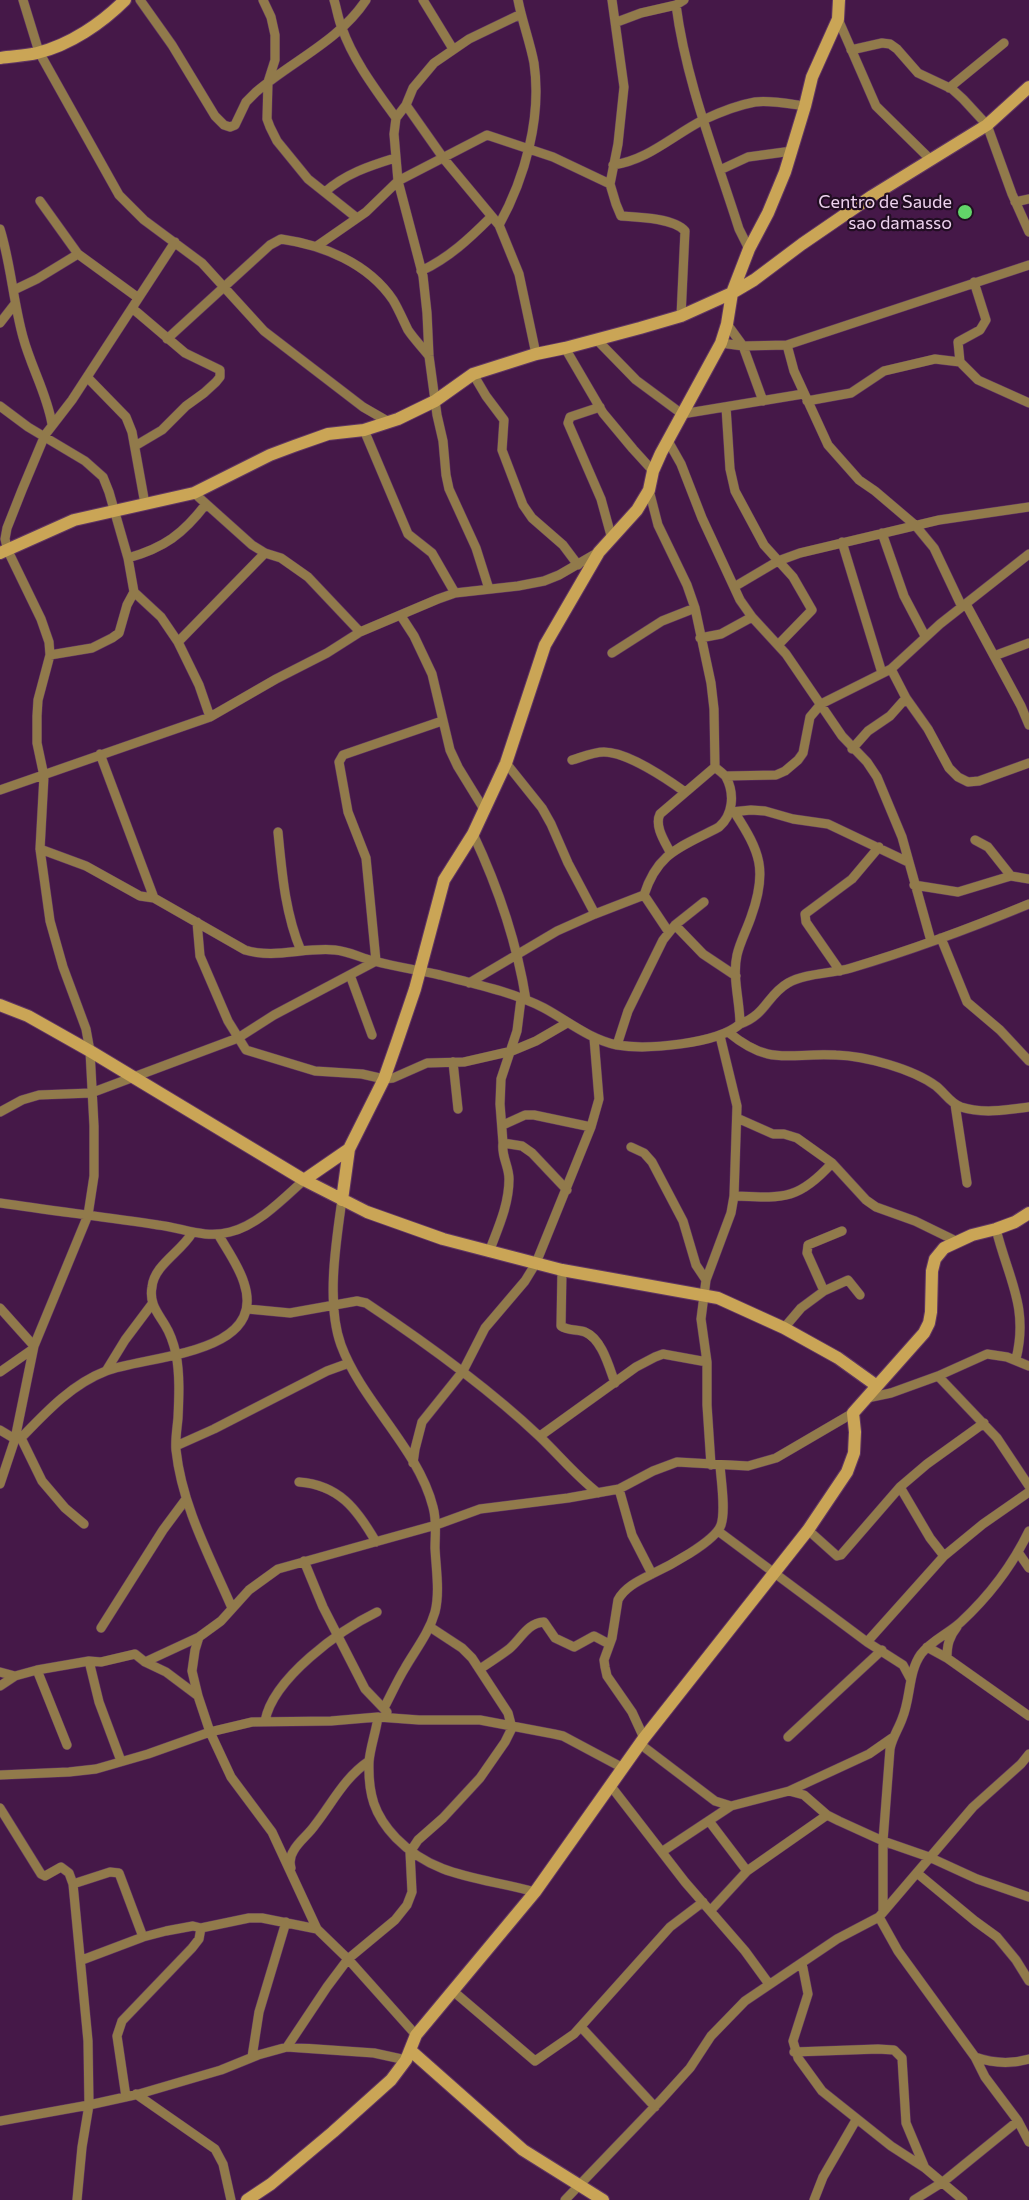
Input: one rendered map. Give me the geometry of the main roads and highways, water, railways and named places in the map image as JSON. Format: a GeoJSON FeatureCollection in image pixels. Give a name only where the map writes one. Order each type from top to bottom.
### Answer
{"type":"FeatureCollection","features":[{"type":"Feature","properties":{"kind":"place","name":"Centro de Saude sao damasso"},"geometry":{"type":"Point","coordinates":[965,212]}}]}
